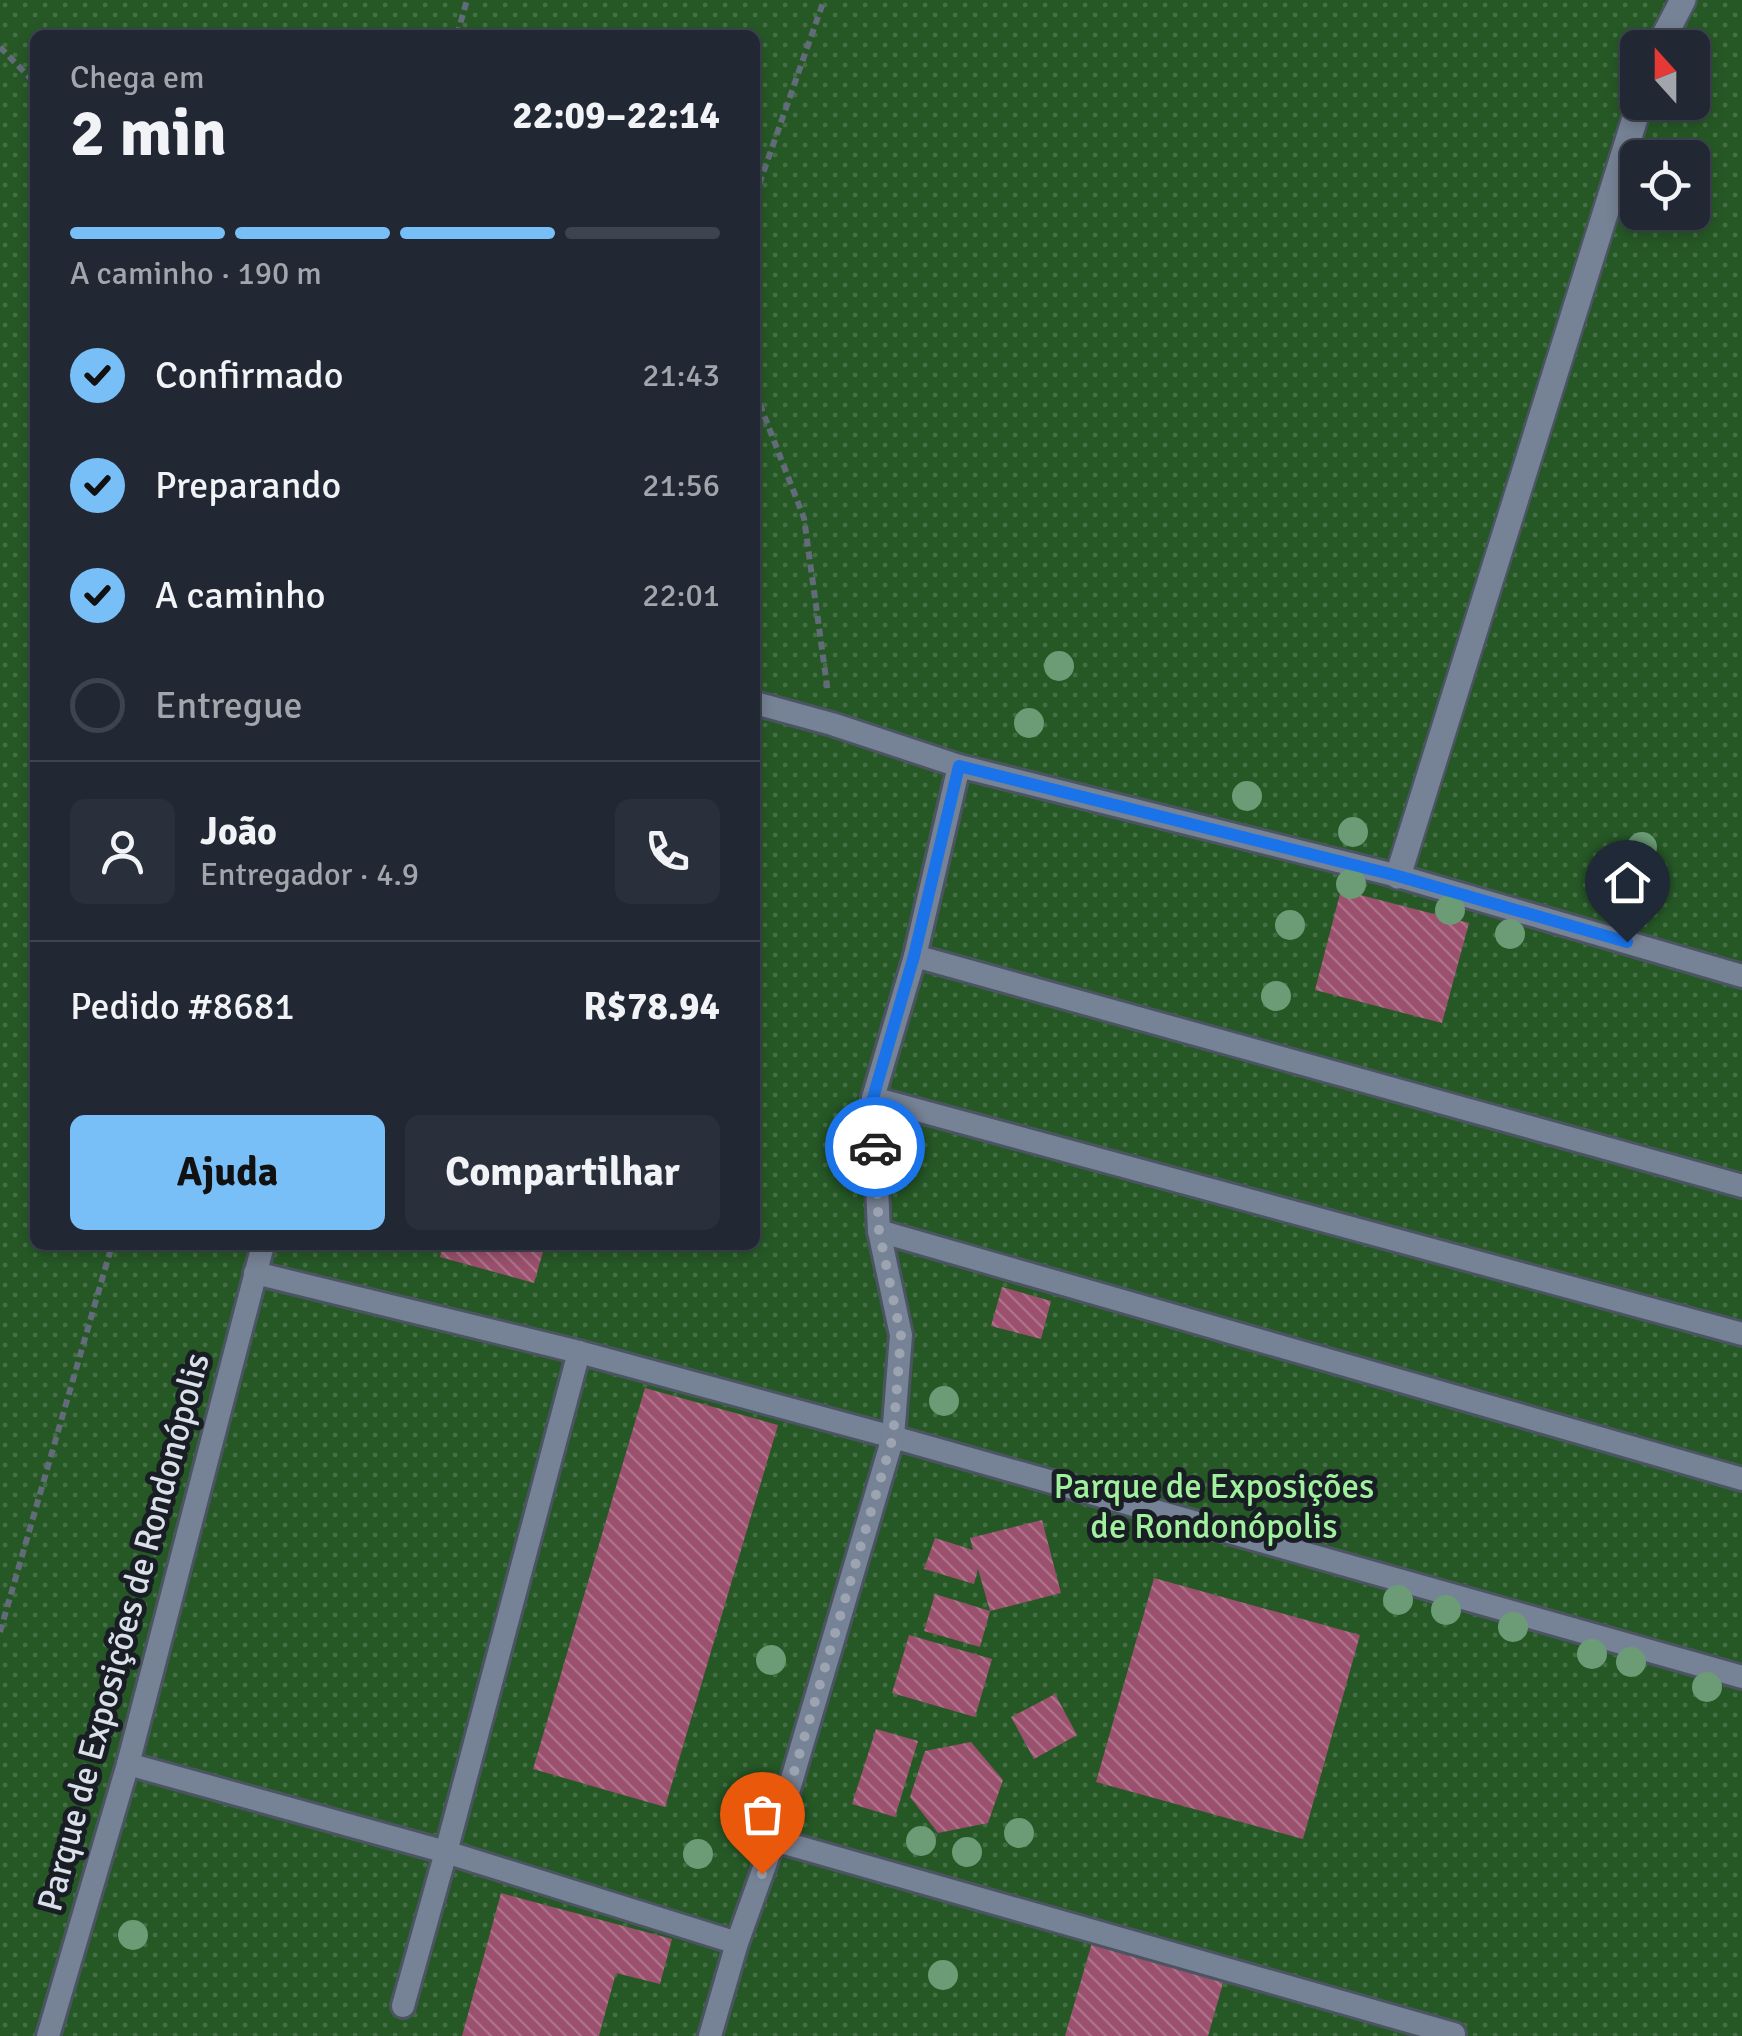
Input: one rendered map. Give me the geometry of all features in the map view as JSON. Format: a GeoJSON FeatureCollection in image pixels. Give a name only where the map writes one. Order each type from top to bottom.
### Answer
{"type":"FeatureCollection","features":[{"type":"Feature","properties":{"kind":"street"},"geometry":{"type":"LineString","coordinates":[[1667,30],[1683,0]]}},
{"type":"Feature","properties":{"kind":"street"},"geometry":{"type":"LineString","coordinates":[[1398,876],[1634,120]]}},
{"type":"Feature","properties":{"kind":"lane"},"geometry":{"type":"LineString","coordinates":[[760,704],[959,766],[1398,876],[1742,976]]}},
{"type":"Feature","properties":{"kind":"lane"},"geometry":{"type":"LineString","coordinates":[[710,2036],[737,1943],[774,1840],[893,1437],[901,1336],[879,1231],[873,1098],[914,956],[959,766]]}},
{"type":"Feature","properties":{"kind":"lane"},"geometry":{"type":"LineString","coordinates":[[914,956],[1742,1186]]}},
{"type":"Feature","properties":{"kind":"lane"},"geometry":{"type":"LineString","coordinates":[[873,1098],[1742,1334]]}},
{"type":"Feature","properties":{"kind":"lane"},"geometry":{"type":"LineString","coordinates":[[879,1231],[1742,1479]]}},
{"type":"Feature","properties":{"kind":"lane","name":"Parque de Exposições de Rondonópolis"},"geometry":{"type":"LineString","coordinates":[[48,2036],[128,1764],[262,1250]]}},
{"type":"Feature","properties":{"kind":"lane"},"geometry":{"type":"LineString","coordinates":[[255,1273],[579,1352],[893,1437],[1742,1677]]}},
{"type":"Feature","properties":{"kind":"lane"},"geometry":{"type":"LineString","coordinates":[[402,2006],[579,1352]]}},
{"type":"Feature","properties":{"kind":"lane"},"geometry":{"type":"LineString","coordinates":[[128,1764],[446,1852],[737,1943]]}},
{"type":"Feature","properties":{"kind":"lane"},"geometry":{"type":"LineString","coordinates":[[774,1840],[1453,2036]]}},
{"type":"Feature","properties":{"kind":"path"},"geometry":{"type":"LineString","coordinates":[[458,30],[467,0]]}},
{"type":"Feature","properties":{"kind":"path"},"geometry":{"type":"LineString","coordinates":[[760,182],[824,0]]}},
{"type":"Feature","properties":{"kind":"path"},"geometry":{"type":"LineString","coordinates":[[0,47],[30,78]]}},
{"type":"Feature","properties":{"kind":"path"},"geometry":{"type":"LineString","coordinates":[[760,405],[804,518],[832,724]]}},
{"type":"Feature","properties":{"kind":"path"},"geometry":{"type":"LineString","coordinates":[[0,1632],[111,1250]]}},
{"type":"Feature","properties":{"kind":"green space","name":"Parque de Exposições de Rondonópolis"},"geometry":{"type":"Polygon","coordinates":[[[0,0],[1742,0],[1742,2036],[0,2036],[0,0]]]}},
{"type":"Feature","properties":{"kind":"building"},"geometry":{"type":"Polygon","coordinates":[[[1341,890],[1469,923],[1442,1023],[1315,990],[1341,890]]]}},
{"type":"Feature","properties":{"kind":"building"},"geometry":{"type":"Polygon","coordinates":[[[442,1250],[544,1250],[534,1283],[440,1257],[442,1250]]]}},
{"type":"Feature","properties":{"kind":"building"},"geometry":{"type":"Polygon","coordinates":[[[1002,1287],[1051,1301],[1041,1339],[991,1326],[1002,1287]]]}},
{"type":"Feature","properties":{"kind":"building"},"geometry":{"type":"Polygon","coordinates":[[[645,1388],[778,1425],[665,1807],[533,1769],[645,1388]]]}},
{"type":"Feature","properties":{"kind":"building"},"geometry":{"type":"Polygon","coordinates":[[[1042,1520],[1061,1593],[990,1611],[978,1569],[974,1584],[924,1569],[935,1538],[973,1550],[970,1538],[1042,1520]]]}},
{"type":"Feature","properties":{"kind":"building"},"geometry":{"type":"Polygon","coordinates":[[[1154,1578],[1360,1635],[1303,1839],[1096,1782],[1154,1578]]]}},
{"type":"Feature","properties":{"kind":"building"},"geometry":{"type":"Polygon","coordinates":[[[935,1594],[990,1611],[980,1647],[924,1631],[935,1594]]]}},
{"type":"Feature","properties":{"kind":"building"},"geometry":{"type":"Polygon","coordinates":[[[909,1635],[992,1659],[975,1717],[892,1693],[909,1635]]]}},
{"type":"Feature","properties":{"kind":"building"},"geometry":{"type":"Polygon","coordinates":[[[1055,1694],[1077,1735],[1034,1759],[1011,1717],[1055,1694]]]}},
{"type":"Feature","properties":{"kind":"building"},"geometry":{"type":"Polygon","coordinates":[[[876,1729],[918,1741],[895,1817],[852,1804],[876,1729]]]}},
{"type":"Feature","properties":{"kind":"building"},"geometry":{"type":"Polygon","coordinates":[[[971,1742],[1003,1780],[988,1823],[938,1833],[910,1797],[925,1751],[971,1742]]]}},
{"type":"Feature","properties":{"kind":"building"},"geometry":{"type":"Polygon","coordinates":[[[501,1893],[672,1939],[660,1984],[616,1973],[599,2036],[462,2036],[501,1893]]]}},
{"type":"Feature","properties":{"kind":"building"},"geometry":{"type":"Polygon","coordinates":[[[1093,1939],[1225,1976],[1208,2036],[1065,2036],[1093,1939]]]}},
{"type":"Feature","properties":{"kind":"way so far"},"geometry":{"type":"LineString","coordinates":[[762,1874],[893,1437],[901,1336],[879,1231],[875,1147]]}},
{"type":"Feature","properties":{"kind":"route"},"geometry":{"type":"LineString","coordinates":[[875,1147],[873,1098],[914,956],[959,766],[1398,876],[1627,942]]}}]}
